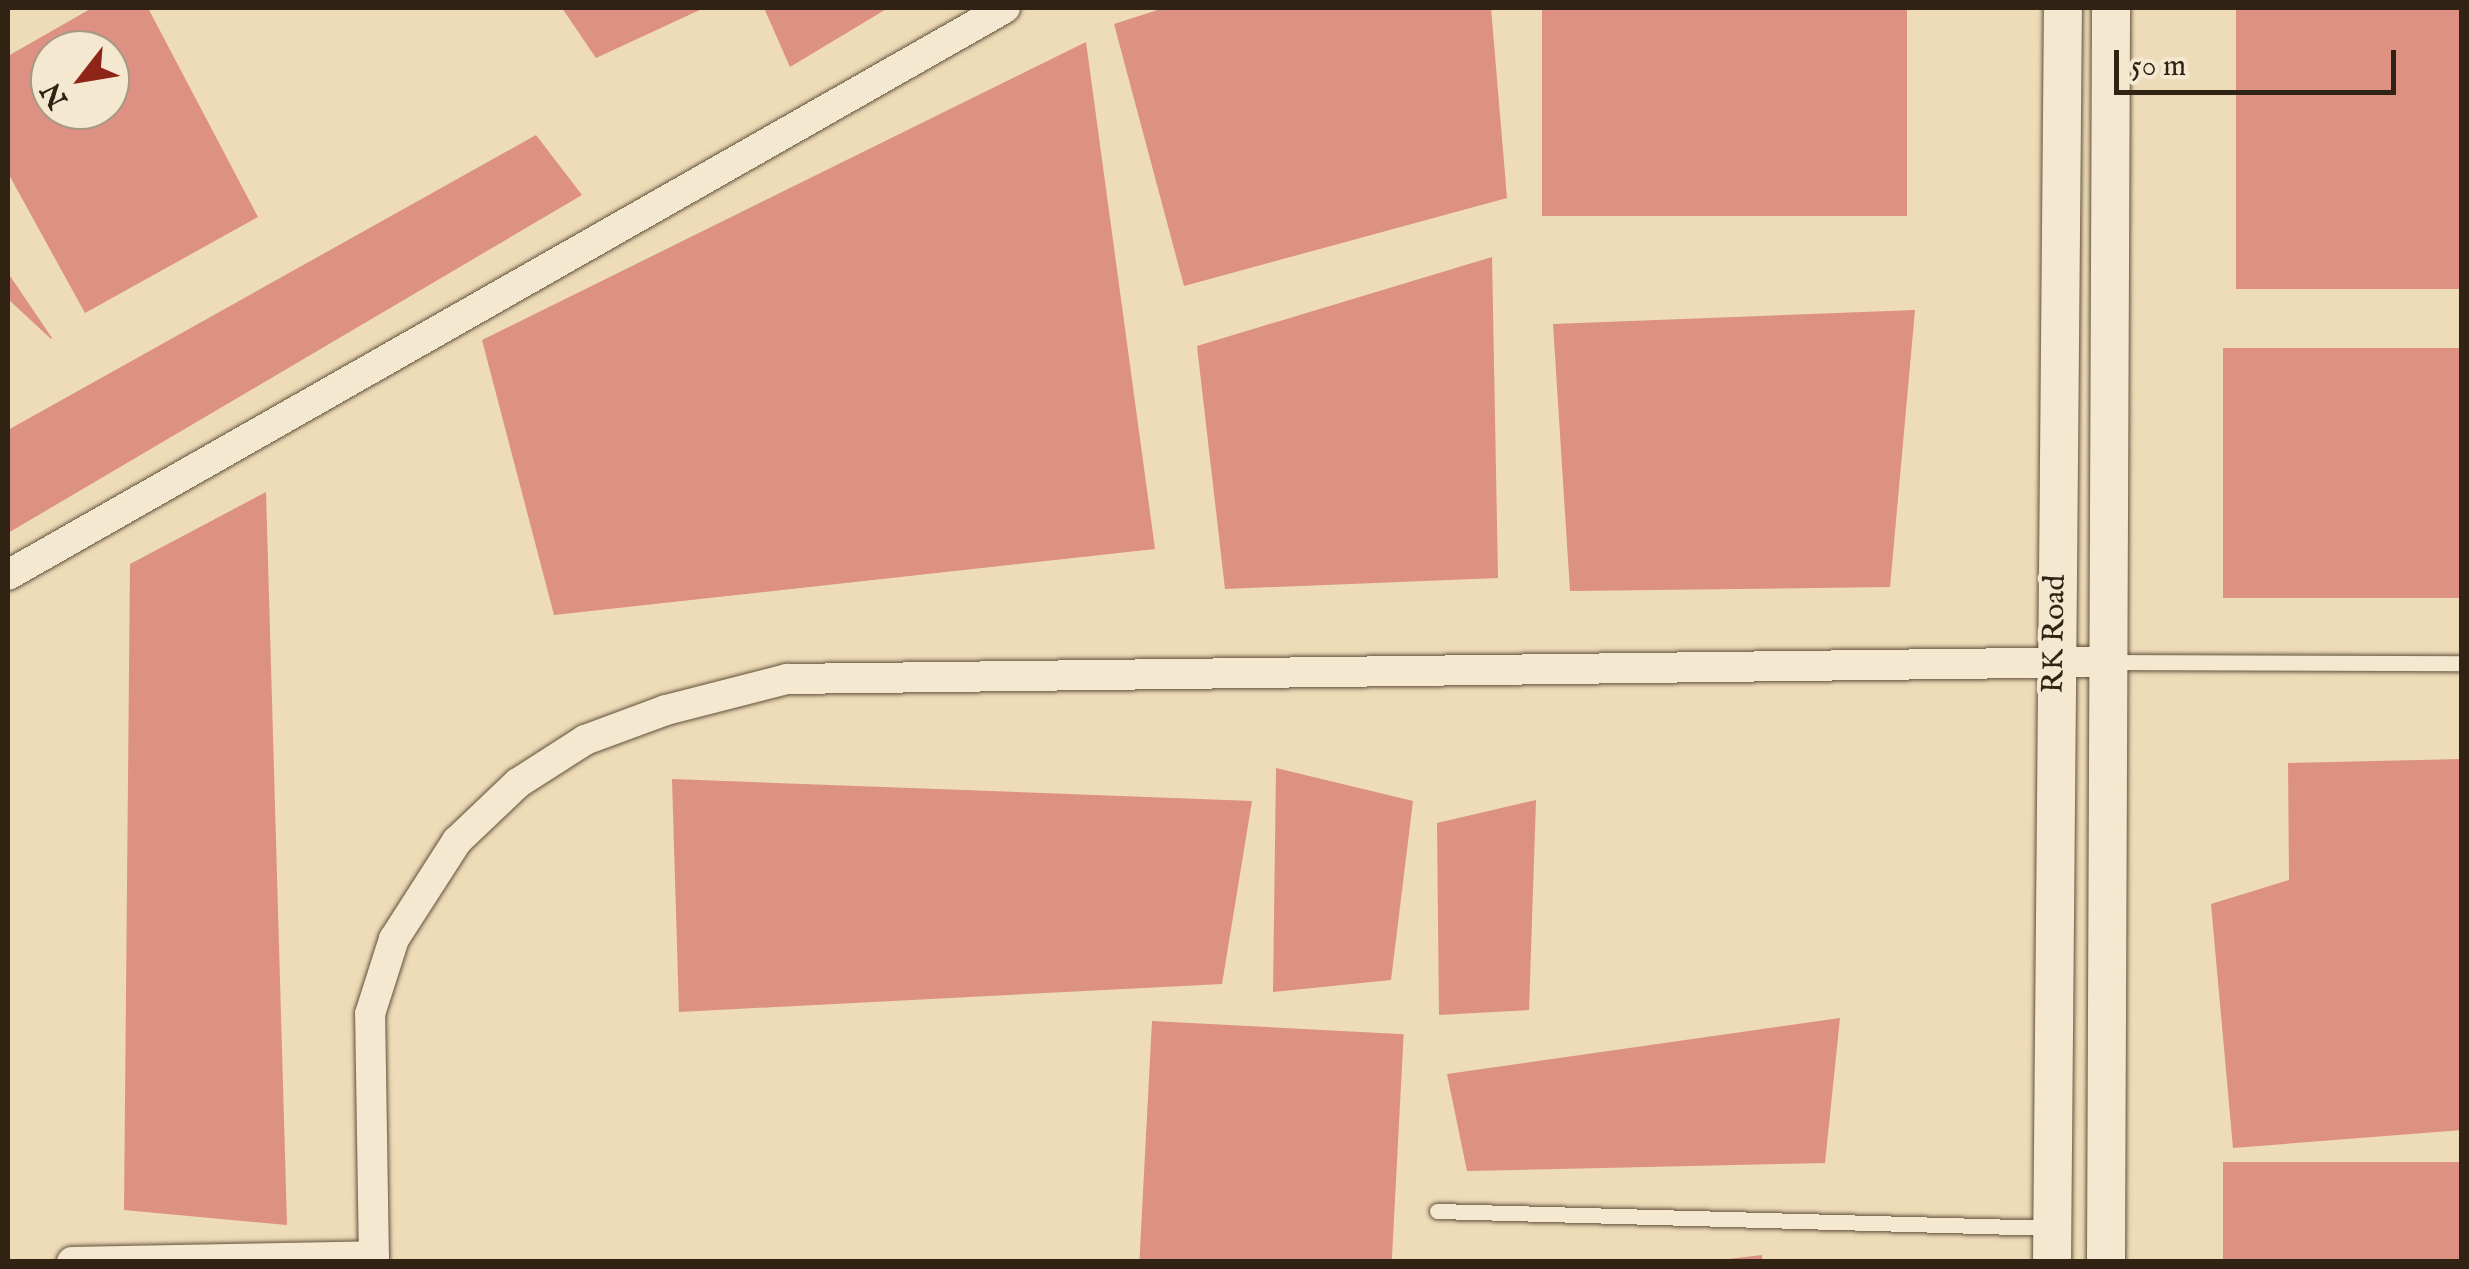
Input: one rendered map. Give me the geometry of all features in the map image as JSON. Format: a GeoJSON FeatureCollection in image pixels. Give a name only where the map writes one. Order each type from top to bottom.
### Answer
{"type":"FeatureCollection","features":[{"type":"Feature","properties":{"kind":"street"},"geometry":{"type":"LineString","coordinates":[[8,575],[1005,8]]}},
{"type":"Feature","properties":{"kind":"street","name":"RK Road"},"geometry":{"type":"LineString","coordinates":[[2052,1244],[2054,664],[2063,8]]}},
{"type":"Feature","properties":{"kind":"street","name":"RK Road"},"geometry":{"type":"LineString","coordinates":[[2106,1262],[2111,8]]}},
{"type":"Feature","properties":{"kind":"street"},"geometry":{"type":"LineString","coordinates":[[72,1262],[374,1259],[370,1014],[394,938],[457,841],[518,782],[585,740],[666,710],[787,678],[2110,662]]}},
{"type":"Feature","properties":{"kind":"lane"},"geometry":{"type":"LineString","coordinates":[[2110,662],[2462,663]]}},
{"type":"Feature","properties":{"kind":"lane"},"geometry":{"type":"LineString","coordinates":[[1437,1211],[2052,1244]]}},
{"type":"Feature","properties":{"kind":"building"},"geometry":{"type":"Polygon","coordinates":[[[92,8],[148,8],[258,217],[85,313],[8,173],[8,56],[30,43],[30,130],[130,130],[130,30],[54,30],[92,8]]]}},
{"type":"Feature","properties":{"kind":"building"},"geometry":{"type":"Polygon","coordinates":[[[562,8],[704,8],[596,58],[562,8]]]}},
{"type":"Feature","properties":{"kind":"building"},"geometry":{"type":"Polygon","coordinates":[[[764,8],[888,8],[790,67],[764,8]]]}},
{"type":"Feature","properties":{"kind":"building"},"geometry":{"type":"Polygon","coordinates":[[[1164,8],[1491,8],[1507,198],[1184,286],[1114,24],[1164,8]]]}},
{"type":"Feature","properties":{"kind":"building"},"geometry":{"type":"Polygon","coordinates":[[[1542,8],[1907,8],[1907,216],[1542,216],[1542,8]]]}},
{"type":"Feature","properties":{"kind":"building"},"geometry":{"type":"Polygon","coordinates":[[[2236,8],[2462,8],[2462,289],[2236,289],[2236,8]]]}},
{"type":"Feature","properties":{"kind":"building"},"geometry":{"type":"Polygon","coordinates":[[[1086,42],[1155,549],[554,615],[482,340],[1086,42]]]}},
{"type":"Feature","properties":{"kind":"building"},"geometry":{"type":"Polygon","coordinates":[[[536,135],[582,195],[8,533],[8,430],[536,135]]]}},
{"type":"Feature","properties":{"kind":"building"},"geometry":{"type":"Polygon","coordinates":[[[1492,257],[1498,578],[1225,589],[1197,346],[1492,257]]]}},
{"type":"Feature","properties":{"kind":"building"},"geometry":{"type":"Polygon","coordinates":[[[8,273],[52,338],[51,339],[8,299],[8,273]]]}},
{"type":"Feature","properties":{"kind":"building"},"geometry":{"type":"Polygon","coordinates":[[[1915,310],[1890,587],[1570,591],[1553,324],[1915,310]]]}},
{"type":"Feature","properties":{"kind":"building"},"geometry":{"type":"Polygon","coordinates":[[[2223,348],[2462,348],[2462,598],[2223,598],[2223,348]]]}},
{"type":"Feature","properties":{"kind":"building"},"geometry":{"type":"Polygon","coordinates":[[[266,492],[287,1225],[124,1210],[130,564],[266,492]]]}},
{"type":"Feature","properties":{"kind":"building"},"geometry":{"type":"Polygon","coordinates":[[[2462,759],[2462,1130],[2233,1148],[2211,904],[2289,880],[2288,763],[2462,759]]]}},
{"type":"Feature","properties":{"kind":"building"},"geometry":{"type":"Polygon","coordinates":[[[1276,768],[1413,801],[1391,980],[1273,992],[1276,768]]]}},
{"type":"Feature","properties":{"kind":"building"},"geometry":{"type":"Polygon","coordinates":[[[672,779],[1252,801],[1222,984],[679,1012],[672,779]]]}},
{"type":"Feature","properties":{"kind":"building"},"geometry":{"type":"Polygon","coordinates":[[[1536,800],[1529,1010],[1439,1015],[1437,823],[1536,800]]]}},
{"type":"Feature","properties":{"kind":"building"},"geometry":{"type":"Polygon","coordinates":[[[1840,1018],[1825,1163],[1467,1171],[1447,1074],[1840,1018]]]}},
{"type":"Feature","properties":{"kind":"building"},"geometry":{"type":"Polygon","coordinates":[[[1152,1021],[1404,1034],[1392,1262],[1139,1262],[1152,1021]]]}},
{"type":"Feature","properties":{"kind":"building"},"geometry":{"type":"Polygon","coordinates":[[[2223,1162],[2462,1162],[2462,1262],[2223,1262],[2223,1162]]]}},
{"type":"Feature","properties":{"kind":"building"},"geometry":{"type":"Polygon","coordinates":[[[1762,1255],[1762,1262],[1728,1262],[1728,1259],[1762,1255]]]}}]}
